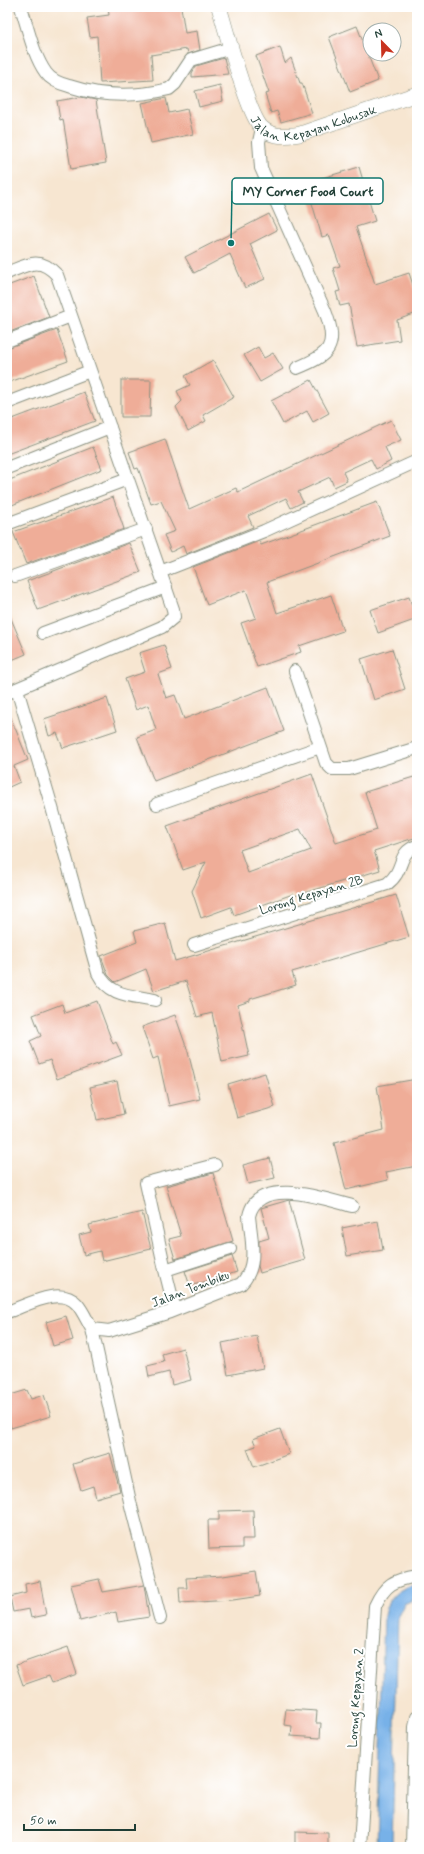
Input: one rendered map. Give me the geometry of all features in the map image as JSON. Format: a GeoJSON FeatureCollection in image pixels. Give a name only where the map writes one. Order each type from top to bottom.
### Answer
{"type":"FeatureCollection","features":[{"type":"Feature","properties":{"kind":"street"},"geometry":{"type":"LineString","coordinates":[[21,7],[40,63],[47,75],[59,83],[89,92],[120,95],[169,88],[175,84],[191,60],[231,48]]}},
{"type":"Feature","properties":{"kind":"street","name":"Jalan Kepayan Kobusak"},"geometry":{"type":"LineString","coordinates":[[219,7],[231,48],[256,121],[262,128],[272,134],[283,136],[300,134],[417,94]]}},
{"type":"Feature","properties":{"kind":"street"},"geometry":{"type":"LineString","coordinates":[[262,128],[259,142],[261,168],[330,323],[331,335],[329,347],[325,354],[318,359],[297,368]]}},
{"type":"Feature","properties":{"kind":"street"},"geometry":{"type":"LineString","coordinates":[[7,273],[34,263],[42,263],[50,267],[57,275],[173,609],[174,617],[162,627],[12,691],[53,811],[98,973],[103,984],[110,990],[155,1000]]}},
{"type":"Feature","properties":{"kind":"street"},"geometry":{"type":"LineString","coordinates":[[7,340],[71,316]]}},
{"type":"Feature","properties":{"kind":"street"},"geometry":{"type":"LineString","coordinates":[[7,403],[90,371]]}},
{"type":"Feature","properties":{"kind":"street"},"geometry":{"type":"LineString","coordinates":[[7,468],[110,427]]}},
{"type":"Feature","properties":{"kind":"street"},"geometry":{"type":"LineString","coordinates":[[160,572],[264,531],[417,460]]}},
{"type":"Feature","properties":{"kind":"street"},"geometry":{"type":"LineString","coordinates":[[7,524],[128,479]]}},
{"type":"Feature","properties":{"kind":"street"},"geometry":{"type":"LineString","coordinates":[[15,576],[146,529]]}},
{"type":"Feature","properties":{"kind":"street"},"geometry":{"type":"LineString","coordinates":[[43,633],[166,587]]}},
{"type":"Feature","properties":{"kind":"street"},"geometry":{"type":"LineString","coordinates":[[295,671],[326,763],[332,769],[339,770],[349,768],[417,748]]}},
{"type":"Feature","properties":{"kind":"street"},"geometry":{"type":"LineString","coordinates":[[156,804],[320,747]]}},
{"type":"Feature","properties":{"kind":"street","name":"Lorong Kepayan 2B"},"geometry":{"type":"LineString","coordinates":[[194,945],[387,884],[398,874],[404,855],[409,849],[417,846]]}},
{"type":"Feature","properties":{"kind":"street"},"geometry":{"type":"LineString","coordinates":[[175,1310],[146,1183],[215,1165]]}},
{"type":"Feature","properties":{"kind":"street","name":"Jalan Tombiku"},"geometry":{"type":"LineString","coordinates":[[92,1329],[109,1331],[175,1310],[241,1284],[246,1279],[253,1262],[249,1216],[250,1209],[270,1193],[291,1193],[318,1196],[352,1206]]}},
{"type":"Feature","properties":{"kind":"street"},"geometry":{"type":"LineString","coordinates":[[165,1270],[230,1249]]}},
{"type":"Feature","properties":{"kind":"street"},"geometry":{"type":"LineString","coordinates":[[7,1312],[50,1297],[67,1297],[78,1305],[92,1329],[131,1506],[160,1618]]}},
{"type":"Feature","properties":{"kind":"street","name":"Lorong Kepayan 2"},"geometry":{"type":"LineString","coordinates":[[360,1847],[375,1606],[384,1589],[391,1584],[401,1579],[417,1576]]}},
{"type":"Feature","properties":{"kind":"street"},"geometry":{"type":"LineString","coordinates":[[412,1847],[415,1727],[417,1717]]}},
{"type":"Feature","properties":{"kind":"water"},"geometry":{"type":"Polygon","coordinates":[[[417,1584],[417,1598],[404,1604],[398,1616],[392,1847],[377,1847],[384,1616],[388,1604],[395,1594],[405,1588],[417,1584]]]}},
{"type":"Feature","properties":{"kind":"building"},"geometry":{"type":"Polygon","coordinates":[[[108,7],[181,7],[185,33],[197,31],[200,50],[188,54],[187,49],[151,55],[153,80],[100,83],[97,36],[90,37],[87,18],[109,15],[108,7]]]}},
{"type":"Feature","properties":{"kind":"building"},"geometry":{"type":"Polygon","coordinates":[[[357,26],[362,39],[362,62],[371,62],[378,81],[350,92],[329,37],[357,26]]]}},
{"type":"Feature","properties":{"kind":"building"},"geometry":{"type":"Polygon","coordinates":[[[280,47],[285,63],[291,58],[300,83],[302,83],[312,113],[281,122],[277,111],[271,113],[265,94],[269,93],[256,56],[280,47]]]}},
{"type":"Feature","properties":{"kind":"building"},"geometry":{"type":"Polygon","coordinates":[[[224,58],[228,74],[192,77],[192,73],[196,66],[224,58]]]}},
{"type":"Feature","properties":{"kind":"building"},"geometry":{"type":"Polygon","coordinates":[[[220,85],[223,101],[199,107],[195,91],[220,85]]]}},
{"type":"Feature","properties":{"kind":"building"},"geometry":{"type":"Polygon","coordinates":[[[81,97],[96,100],[106,163],[71,169],[63,119],[60,120],[57,101],[81,97]]]}},
{"type":"Feature","properties":{"kind":"building"},"geometry":{"type":"Polygon","coordinates":[[[166,98],[169,113],[187,109],[193,134],[151,143],[142,103],[166,98]]]}},
{"type":"Feature","properties":{"kind":"building"},"geometry":{"type":"Polygon","coordinates":[[[359,167],[375,221],[356,227],[375,284],[409,273],[417,297],[417,313],[397,320],[400,340],[357,347],[349,304],[340,306],[336,292],[340,291],[333,268],[340,266],[329,235],[322,237],[306,183],[359,167]]]}},
{"type":"Feature","properties":{"kind":"building"},"geometry":{"type":"Polygon","coordinates":[[[269,214],[277,230],[250,244],[265,279],[245,288],[230,254],[194,273],[185,257],[269,214]]]}},
{"type":"Feature","properties":{"kind":"building"},"geometry":{"type":"Polygon","coordinates":[[[34,276],[49,317],[7,333],[7,286],[34,276]]]}},
{"type":"Feature","properties":{"kind":"building"},"geometry":{"type":"Polygon","coordinates":[[[57,330],[68,361],[7,383],[7,348],[57,330]]]}},
{"type":"Feature","properties":{"kind":"building"},"geometry":{"type":"Polygon","coordinates":[[[258,347],[264,358],[273,353],[283,369],[260,382],[244,355],[258,347]]]}},
{"type":"Feature","properties":{"kind":"building"},"geometry":{"type":"Polygon","coordinates":[[[213,360],[234,397],[203,415],[206,421],[188,431],[176,407],[182,401],[177,391],[190,385],[185,376],[213,360]]]}},
{"type":"Feature","properties":{"kind":"building"},"geometry":{"type":"Polygon","coordinates":[[[121,380],[151,380],[150,417],[121,417],[121,380]]]}},
{"type":"Feature","properties":{"kind":"building"},"geometry":{"type":"Polygon","coordinates":[[[311,380],[329,413],[313,422],[307,411],[283,424],[271,401],[311,380]]]}},
{"type":"Feature","properties":{"kind":"building"},"geometry":{"type":"Polygon","coordinates":[[[84,392],[95,421],[7,454],[7,421],[84,392]]]}},
{"type":"Feature","properties":{"kind":"building"},"geometry":{"type":"Polygon","coordinates":[[[391,420],[401,440],[385,447],[391,461],[376,469],[371,459],[343,472],[347,481],[334,487],[330,477],[298,492],[303,502],[291,508],[286,498],[248,516],[253,527],[186,554],[183,546],[171,552],[164,535],[175,531],[161,501],[151,504],[138,468],[135,469],[129,452],[165,439],[189,509],[236,488],[238,492],[391,420]]]}},
{"type":"Feature","properties":{"kind":"building"},"geometry":{"type":"Polygon","coordinates":[[[93,447],[102,469],[7,507],[7,481],[93,447]]]}},
{"type":"Feature","properties":{"kind":"building"},"geometry":{"type":"Polygon","coordinates":[[[113,497],[124,529],[26,564],[13,532],[113,497]]]}},
{"type":"Feature","properties":{"kind":"building"},"geometry":{"type":"Polygon","coordinates":[[[377,502],[390,536],[267,582],[277,613],[331,595],[343,631],[299,646],[301,652],[257,667],[241,623],[256,618],[246,590],[207,605],[193,567],[259,541],[261,545],[377,502]]]}},
{"type":"Feature","properties":{"kind":"building"},"geometry":{"type":"Polygon","coordinates":[[[129,543],[141,572],[38,610],[27,581],[129,543]]]}},
{"type":"Feature","properties":{"kind":"building"},"geometry":{"type":"Polygon","coordinates":[[[409,597],[417,619],[378,633],[370,610],[409,597]]]}},
{"type":"Feature","properties":{"kind":"building"},"geometry":{"type":"Polygon","coordinates":[[[7,609],[26,654],[7,662],[7,609]]]}},
{"type":"Feature","properties":{"kind":"building"},"geometry":{"type":"Polygon","coordinates":[[[164,645],[172,669],[158,674],[166,698],[175,695],[184,719],[268,687],[284,731],[154,781],[137,737],[156,730],[148,705],[136,710],[125,679],[145,672],[139,653],[164,645]]]}},
{"type":"Feature","properties":{"kind":"building"},"geometry":{"type":"Polygon","coordinates":[[[392,649],[405,689],[374,700],[361,659],[392,649]]]}},
{"type":"Feature","properties":{"kind":"building"},"geometry":{"type":"Polygon","coordinates":[[[107,698],[117,730],[63,748],[57,733],[49,736],[44,719],[107,698]]]}},
{"type":"Feature","properties":{"kind":"building"},"geometry":{"type":"Polygon","coordinates":[[[7,708],[28,760],[14,766],[20,782],[7,788],[7,708]]]}},
{"type":"Feature","properties":{"kind":"building"},"geometry":{"type":"Polygon","coordinates":[[[312,774],[336,843],[377,830],[365,792],[417,776],[417,837],[374,851],[380,870],[294,896],[293,894],[234,915],[231,907],[201,918],[192,891],[206,862],[183,870],[167,826],[312,774]],[[300,829],[240,850],[248,873],[311,850],[300,829]]]}},
{"type":"Feature","properties":{"kind":"building"},"geometry":{"type":"Polygon","coordinates":[[[396,895],[409,937],[292,972],[296,985],[250,999],[250,1001],[238,1005],[249,1056],[222,1062],[212,1013],[197,1017],[186,981],[154,991],[146,969],[115,982],[108,975],[101,956],[137,942],[134,931],[165,923],[175,961],[396,895]]]}},
{"type":"Feature","properties":{"kind":"building"},"geometry":{"type":"Polygon","coordinates":[[[97,1001],[113,1044],[116,1042],[122,1055],[57,1079],[50,1060],[39,1064],[30,1041],[41,1036],[33,1015],[62,1004],[65,1013],[97,1001]]]}},
{"type":"Feature","properties":{"kind":"building"},"geometry":{"type":"Polygon","coordinates":[[[175,1015],[188,1052],[200,1099],[169,1106],[158,1057],[153,1059],[142,1027],[175,1015]]]}},
{"type":"Feature","properties":{"kind":"building"},"geometry":{"type":"Polygon","coordinates":[[[265,1073],[275,1107],[237,1118],[228,1084],[265,1073]]]}},
{"type":"Feature","properties":{"kind":"building"},"geometry":{"type":"Polygon","coordinates":[[[417,1079],[417,1166],[386,1172],[388,1180],[346,1190],[334,1143],[384,1130],[377,1086],[417,1079]]]}},
{"type":"Feature","properties":{"kind":"building"},"geometry":{"type":"Polygon","coordinates":[[[117,1081],[124,1114],[97,1120],[90,1087],[117,1081]]]}},
{"type":"Feature","properties":{"kind":"building"},"geometry":{"type":"Polygon","coordinates":[[[270,1158],[275,1178],[248,1184],[243,1165],[270,1158]]]}},
{"type":"Feature","properties":{"kind":"building"},"geometry":{"type":"Polygon","coordinates":[[[213,1173],[233,1241],[175,1259],[169,1239],[181,1236],[166,1186],[213,1173]]]}},
{"type":"Feature","properties":{"kind":"building"},"geometry":{"type":"Polygon","coordinates":[[[289,1200],[305,1260],[260,1273],[258,1266],[259,1241],[269,1238],[261,1208],[289,1200]]]}},
{"type":"Feature","properties":{"kind":"building"},"geometry":{"type":"Polygon","coordinates":[[[142,1212],[151,1249],[102,1261],[100,1251],[84,1255],[79,1235],[91,1232],[89,1225],[142,1212]]]}},
{"type":"Feature","properties":{"kind":"building"},"geometry":{"type":"Polygon","coordinates":[[[378,1221],[383,1250],[347,1256],[342,1228],[378,1221]]]}},
{"type":"Feature","properties":{"kind":"building"},"geometry":{"type":"Polygon","coordinates":[[[232,1256],[237,1272],[190,1286],[185,1271],[232,1256]]]}},
{"type":"Feature","properties":{"kind":"building"},"geometry":{"type":"Polygon","coordinates":[[[66,1316],[73,1340],[53,1346],[46,1322],[66,1316]]]}},
{"type":"Feature","properties":{"kind":"building"},"geometry":{"type":"Polygon","coordinates":[[[257,1336],[263,1368],[228,1375],[222,1343],[257,1336]]]}},
{"type":"Feature","properties":{"kind":"building"},"geometry":{"type":"Polygon","coordinates":[[[183,1348],[191,1380],[172,1385],[169,1372],[149,1377],[147,1366],[164,1362],[162,1354],[183,1348]]]}},
{"type":"Feature","properties":{"kind":"building"},"geometry":{"type":"Polygon","coordinates":[[[27,1390],[31,1399],[44,1395],[51,1416],[11,1428],[7,1413],[7,1396],[27,1390]]]}},
{"type":"Feature","properties":{"kind":"building"},"geometry":{"type":"Polygon","coordinates":[[[280,1429],[289,1454],[254,1467],[247,1449],[256,1446],[253,1439],[280,1429]]]}},
{"type":"Feature","properties":{"kind":"building"},"geometry":{"type":"Polygon","coordinates":[[[110,1453],[120,1491],[96,1498],[93,1486],[81,1490],[73,1464],[110,1453]]]}},
{"type":"Feature","properties":{"kind":"building"},"geometry":{"type":"Polygon","coordinates":[[[253,1510],[254,1539],[242,1539],[242,1548],[209,1549],[208,1520],[219,1520],[219,1511],[253,1510]]]}},
{"type":"Feature","properties":{"kind":"building"},"geometry":{"type":"Polygon","coordinates":[[[256,1571],[260,1596],[233,1600],[180,1603],[179,1588],[187,1588],[186,1578],[223,1576],[256,1571]]]}},
{"type":"Feature","properties":{"kind":"building"},"geometry":{"type":"Polygon","coordinates":[[[99,1579],[103,1592],[144,1585],[149,1617],[118,1622],[116,1612],[80,1621],[71,1585],[99,1579]]]}},
{"type":"Feature","properties":{"kind":"building"},"geometry":{"type":"Polygon","coordinates":[[[40,1581],[46,1615],[31,1618],[29,1609],[13,1612],[10,1597],[26,1593],[25,1584],[40,1581]]]}},
{"type":"Feature","properties":{"kind":"building"},"geometry":{"type":"Polygon","coordinates":[[[68,1647],[77,1674],[52,1683],[49,1676],[23,1685],[16,1665],[68,1647]]]}},
{"type":"Feature","properties":{"kind":"building"},"geometry":{"type":"Polygon","coordinates":[[[286,1709],[317,1711],[316,1723],[321,1723],[320,1738],[291,1736],[292,1726],[284,1725],[286,1709]]]}},
{"type":"Feature","properties":{"kind":"building"},"geometry":{"type":"Polygon","coordinates":[[[295,1832],[328,1833],[328,1847],[295,1847],[295,1832]]]}},
{"type":"Feature","properties":{"kind":"place","name":"MY Corner Food Court"},"geometry":{"type":"Point","coordinates":[231,243]}}]}
